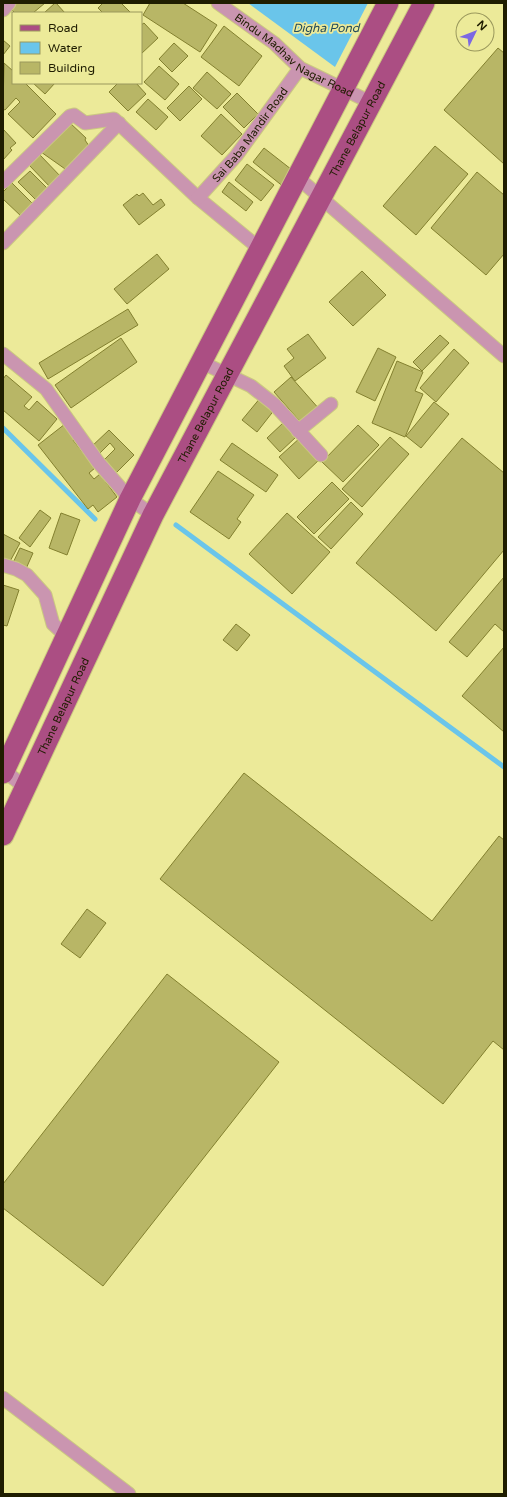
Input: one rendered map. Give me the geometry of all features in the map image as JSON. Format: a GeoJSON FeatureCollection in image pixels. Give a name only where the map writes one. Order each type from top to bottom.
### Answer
{"type":"FeatureCollection","features":[{"type":"Feature","properties":{"kind":"main road"},"geometry":{"type":"LineString","coordinates":[[3,771],[130,499],[388,3]]}},
{"type":"Feature","properties":{"kind":"main road","name":"Thane Belapur Road"},"geometry":{"type":"LineString","coordinates":[[3,836],[153,515],[424,3]]}},
{"type":"Feature","properties":{"kind":"street"},"geometry":{"type":"LineString","coordinates":[[3,10],[9,3]]}},
{"type":"Feature","properties":{"kind":"street","name":"Bindu Madhav Nagar Road"},"geometry":{"type":"LineString","coordinates":[[218,3],[274,43],[300,68],[372,103]]}},
{"type":"Feature","properties":{"kind":"street","name":"Sai Baba Mandir Road"},"geometry":{"type":"LineString","coordinates":[[198,198],[236,156],[300,68]]}},
{"type":"Feature","properties":{"kind":"street"},"geometry":{"type":"LineString","coordinates":[[3,182],[70,116],[74,115],[85,123],[114,118],[198,198],[260,249]]}},
{"type":"Feature","properties":{"kind":"street"},"geometry":{"type":"LineString","coordinates":[[3,243],[119,123]]}},
{"type":"Feature","properties":{"kind":"street"},"geometry":{"type":"LineString","coordinates":[[297,177],[504,356]]}},
{"type":"Feature","properties":{"kind":"street"},"geometry":{"type":"LineString","coordinates":[[3,354],[46,389],[98,462],[130,499],[153,515]]}},
{"type":"Feature","properties":{"kind":"street"},"geometry":{"type":"LineString","coordinates":[[201,362],[251,386],[268,399],[321,455]]}},
{"type":"Feature","properties":{"kind":"street"},"geometry":{"type":"LineString","coordinates":[[298,431],[331,404]]}},
{"type":"Feature","properties":{"kind":"street"},"geometry":{"type":"LineString","coordinates":[[3,565],[16,569],[27,575],[45,595],[53,624],[66,636]]}},
{"type":"Feature","properties":{"kind":"street"},"geometry":{"type":"LineString","coordinates":[[3,771],[25,787]]}},
{"type":"Feature","properties":{"kind":"street"},"geometry":{"type":"LineString","coordinates":[[3,1398],[129,1494]]}},
{"type":"Feature","properties":{"kind":"water","name":"Digha Pond"},"geometry":{"type":"Polygon","coordinates":[[[248,3],[368,3],[335,67],[248,3]]]}},
{"type":"Feature","properties":{"kind":"building"},"geometry":{"type":"Polygon","coordinates":[[[16,3],[45,3],[34,12],[14,12],[10,8],[16,3]]]}},
{"type":"Feature","properties":{"kind":"building"},"geometry":{"type":"Polygon","coordinates":[[[55,3],[64,12],[45,12],[55,3]]]}},
{"type":"Feature","properties":{"kind":"building"},"geometry":{"type":"Polygon","coordinates":[[[103,3],[121,3],[130,12],[102,12],[98,8],[103,3]]]}},
{"type":"Feature","properties":{"kind":"building"},"geometry":{"type":"Polygon","coordinates":[[[150,3],[183,3],[217,25],[200,52],[143,15],[150,3]]]}},
{"type":"Feature","properties":{"kind":"building"},"geometry":{"type":"Polygon","coordinates":[[[144,23],[158,38],[142,53],[142,24],[144,23]]]}},
{"type":"Feature","properties":{"kind":"building"},"geometry":{"type":"Polygon","coordinates":[[[224,26],[262,56],[239,86],[201,57],[224,26]]]}},
{"type":"Feature","properties":{"kind":"building"},"geometry":{"type":"Polygon","coordinates":[[[3,40],[10,46],[3,55],[3,40]]]}},
{"type":"Feature","properties":{"kind":"building"},"geometry":{"type":"Polygon","coordinates":[[[174,43],[188,56],[172,72],[159,59],[174,43]]]}},
{"type":"Feature","properties":{"kind":"building"},"geometry":{"type":"Polygon","coordinates":[[[498,48],[504,53],[504,164],[444,110],[498,48]]]}},
{"type":"Feature","properties":{"kind":"building"},"geometry":{"type":"Polygon","coordinates":[[[4,63],[12,70],[12,84],[26,84],[56,114],[33,138],[8,114],[20,102],[16,98],[5,110],[3,109],[4,63]]]}},
{"type":"Feature","properties":{"kind":"building"},"geometry":{"type":"Polygon","coordinates":[[[159,66],[179,84],[165,100],[144,82],[159,66]]]}},
{"type":"Feature","properties":{"kind":"building"},"geometry":{"type":"Polygon","coordinates":[[[207,72],[231,94],[217,109],[193,88],[207,72]]]}},
{"type":"Feature","properties":{"kind":"building"},"geometry":{"type":"Polygon","coordinates":[[[34,84],[54,84],[45,94],[34,84]]]}},
{"type":"Feature","properties":{"kind":"building"},"geometry":{"type":"Polygon","coordinates":[[[117,84],[137,84],[146,94],[128,111],[109,92],[117,84]]]}},
{"type":"Feature","properties":{"kind":"building"},"geometry":{"type":"Polygon","coordinates":[[[189,86],[202,99],[180,121],[167,108],[189,86]]]}},
{"type":"Feature","properties":{"kind":"building"},"geometry":{"type":"Polygon","coordinates":[[[237,93],[258,114],[244,128],[223,107],[237,93]]]}},
{"type":"Feature","properties":{"kind":"building"},"geometry":{"type":"Polygon","coordinates":[[[148,99],[168,117],[156,130],[136,112],[148,99]]]}},
{"type":"Feature","properties":{"kind":"building"},"geometry":{"type":"Polygon","coordinates":[[[221,114],[242,134],[222,155],[201,136],[221,114]]]}},
{"type":"Feature","properties":{"kind":"building"},"geometry":{"type":"Polygon","coordinates":[[[69,122],[86,138],[85,140],[91,149],[68,171],[41,152],[69,122]]]}},
{"type":"Feature","properties":{"kind":"building"},"geometry":{"type":"Polygon","coordinates":[[[3,129],[16,143],[10,148],[12,150],[3,160],[3,129]]]}},
{"type":"Feature","properties":{"kind":"building"},"geometry":{"type":"Polygon","coordinates":[[[435,146],[468,174],[416,235],[383,206],[435,146]]]}},
{"type":"Feature","properties":{"kind":"building"},"geometry":{"type":"Polygon","coordinates":[[[264,148],[296,173],[285,188],[253,162],[264,148]]]}},
{"type":"Feature","properties":{"kind":"building"},"geometry":{"type":"Polygon","coordinates":[[[40,155],[62,178],[52,189],[29,165],[40,155]]]}},
{"type":"Feature","properties":{"kind":"building"},"geometry":{"type":"Polygon","coordinates":[[[247,164],[274,185],[261,201],[235,180],[247,164]]]}},
{"type":"Feature","properties":{"kind":"building"},"geometry":{"type":"Polygon","coordinates":[[[30,171],[51,192],[40,204],[18,182],[30,171]]]}},
{"type":"Feature","properties":{"kind":"building"},"geometry":{"type":"Polygon","coordinates":[[[477,172],[504,195],[504,254],[486,275],[431,228],[477,172]]]}},
{"type":"Feature","properties":{"kind":"building"},"geometry":{"type":"Polygon","coordinates":[[[229,182],[253,202],[246,211],[222,192],[229,182]]]}},
{"type":"Feature","properties":{"kind":"building"},"geometry":{"type":"Polygon","coordinates":[[[12,183],[34,205],[22,217],[3,199],[3,192],[12,183]]]}},
{"type":"Feature","properties":{"kind":"building"},"geometry":{"type":"Polygon","coordinates":[[[143,193],[153,205],[161,199],[165,205],[139,225],[123,205],[137,194],[139,196],[143,193]]]}},
{"type":"Feature","properties":{"kind":"building"},"geometry":{"type":"Polygon","coordinates":[[[157,254],[169,269],[127,304],[114,289],[157,254]]]}},
{"type":"Feature","properties":{"kind":"building"},"geometry":{"type":"Polygon","coordinates":[[[362,271],[386,295],[353,326],[329,302],[362,271]]]}},
{"type":"Feature","properties":{"kind":"building"},"geometry":{"type":"Polygon","coordinates":[[[128,309],[138,325],[48,379],[39,363],[128,309]]]}},
{"type":"Feature","properties":{"kind":"building"},"geometry":{"type":"Polygon","coordinates":[[[308,334],[326,358],[295,381],[284,366],[294,358],[287,349],[308,334]]]}},
{"type":"Feature","properties":{"kind":"building"},"geometry":{"type":"Polygon","coordinates":[[[440,335],[449,343],[422,371],[413,362],[440,335]]]}},
{"type":"Feature","properties":{"kind":"building"},"geometry":{"type":"Polygon","coordinates":[[[121,338],[137,362],[71,408],[55,385],[121,338]]]}},
{"type":"Feature","properties":{"kind":"building"},"geometry":{"type":"Polygon","coordinates":[[[378,348],[396,357],[375,401],[356,392],[378,348]]]}},
{"type":"Feature","properties":{"kind":"building"},"geometry":{"type":"Polygon","coordinates":[[[454,349],[469,363],[436,402],[420,388],[454,349]]]}},
{"type":"Feature","properties":{"kind":"building"},"geometry":{"type":"Polygon","coordinates":[[[397,361],[423,372],[415,391],[423,394],[405,437],[372,423],[397,361]]]}},
{"type":"Feature","properties":{"kind":"building"},"geometry":{"type":"Polygon","coordinates":[[[6,375],[32,397],[24,406],[29,410],[37,401],[57,419],[39,441],[3,410],[3,379],[6,375]]]}},
{"type":"Feature","properties":{"kind":"building"},"geometry":{"type":"Polygon","coordinates":[[[291,377],[320,410],[303,425],[274,392],[291,377]]]}},
{"type":"Feature","properties":{"kind":"building"},"geometry":{"type":"Polygon","coordinates":[[[261,397],[275,409],[257,432],[242,420],[261,397]]]}},
{"type":"Feature","properties":{"kind":"building"},"geometry":{"type":"Polygon","coordinates":[[[434,402],[449,414],[421,448],[406,436],[434,402]]]}},
{"type":"Feature","properties":{"kind":"building"},"geometry":{"type":"Polygon","coordinates":[[[283,423],[296,437],[280,452],[267,438],[283,423]]]}},
{"type":"Feature","properties":{"kind":"building"},"geometry":{"type":"Polygon","coordinates":[[[65,424],[76,438],[73,440],[95,468],[89,473],[94,479],[100,474],[117,497],[98,512],[93,505],[88,509],[38,445],[65,424]]]}},
{"type":"Feature","properties":{"kind":"building"},"geometry":{"type":"Polygon","coordinates":[[[358,425],[379,445],[343,482],[322,462],[358,425]]]}},
{"type":"Feature","properties":{"kind":"building"},"geometry":{"type":"Polygon","coordinates":[[[109,430],[134,455],[115,474],[103,461],[115,449],[110,443],[97,456],[90,448],[109,430]]]}},
{"type":"Feature","properties":{"kind":"building"},"geometry":{"type":"Polygon","coordinates":[[[301,437],[321,458],[299,479],[279,457],[301,437]]]}},
{"type":"Feature","properties":{"kind":"building"},"geometry":{"type":"Polygon","coordinates":[[[390,437],[409,454],[362,507],[342,489],[390,437]]]}},
{"type":"Feature","properties":{"kind":"building"},"geometry":{"type":"Polygon","coordinates":[[[462,438],[504,473],[504,550],[436,631],[356,563],[462,438]]]}},
{"type":"Feature","properties":{"kind":"building"},"geometry":{"type":"Polygon","coordinates":[[[232,443],[278,475],[266,492],[220,460],[232,443]]]}},
{"type":"Feature","properties":{"kind":"building"},"geometry":{"type":"Polygon","coordinates":[[[218,471],[254,495],[237,519],[241,522],[229,539],[190,512],[218,471]]]}},
{"type":"Feature","properties":{"kind":"building"},"geometry":{"type":"Polygon","coordinates":[[[332,482],[349,499],[314,534],[297,517],[332,482]]]}},
{"type":"Feature","properties":{"kind":"building"},"geometry":{"type":"Polygon","coordinates":[[[351,502],[363,514],[331,549],[318,537],[351,502]]]}},
{"type":"Feature","properties":{"kind":"building"},"geometry":{"type":"Polygon","coordinates":[[[40,510],[51,518],[30,547],[19,538],[40,510]]]}},
{"type":"Feature","properties":{"kind":"building"},"geometry":{"type":"Polygon","coordinates":[[[61,513],[80,520],[67,555],[49,548],[61,513]]]}},
{"type":"Feature","properties":{"kind":"building"},"geometry":{"type":"Polygon","coordinates":[[[287,513],[330,552],[292,594],[249,554],[287,513]]]}},
{"type":"Feature","properties":{"kind":"building"},"geometry":{"type":"Polygon","coordinates":[[[3,534],[20,543],[8,565],[3,562],[3,534]]]}},
{"type":"Feature","properties":{"kind":"building"},"geometry":{"type":"Polygon","coordinates":[[[20,548],[33,553],[25,571],[12,565],[20,548]]]}},
{"type":"Feature","properties":{"kind":"building"},"geometry":{"type":"Polygon","coordinates":[[[504,577],[504,632],[495,624],[467,657],[449,642],[504,577]]]}},
{"type":"Feature","properties":{"kind":"building"},"geometry":{"type":"Polygon","coordinates":[[[3,585],[19,590],[7,626],[3,625],[3,585]]]}},
{"type":"Feature","properties":{"kind":"building"},"geometry":{"type":"Polygon","coordinates":[[[236,624],[250,635],[237,651],[223,640],[236,624]]]}},
{"type":"Feature","properties":{"kind":"building"},"geometry":{"type":"Polygon","coordinates":[[[504,647],[504,732],[462,696],[504,647]]]}},
{"type":"Feature","properties":{"kind":"building"},"geometry":{"type":"Polygon","coordinates":[[[244,773],[432,921],[499,836],[504,840],[504,1050],[493,1041],[443,1104],[160,879],[244,773]]]}},
{"type":"Feature","properties":{"kind":"building"},"geometry":{"type":"Polygon","coordinates":[[[87,909],[106,923],[80,958],[61,944],[87,909]]]}},
{"type":"Feature","properties":{"kind":"building"},"geometry":{"type":"Polygon","coordinates":[[[167,974],[279,1062],[103,1286],[3,1208],[3,1184],[167,974]]]}},
{"type":"Feature","properties":{"kind":"waterway"},"geometry":{"type":"LineString","coordinates":[[3,428],[95,519]]}},
{"type":"Feature","properties":{"kind":"waterway"},"geometry":{"type":"LineString","coordinates":[[176,525],[504,767]]}}]}
